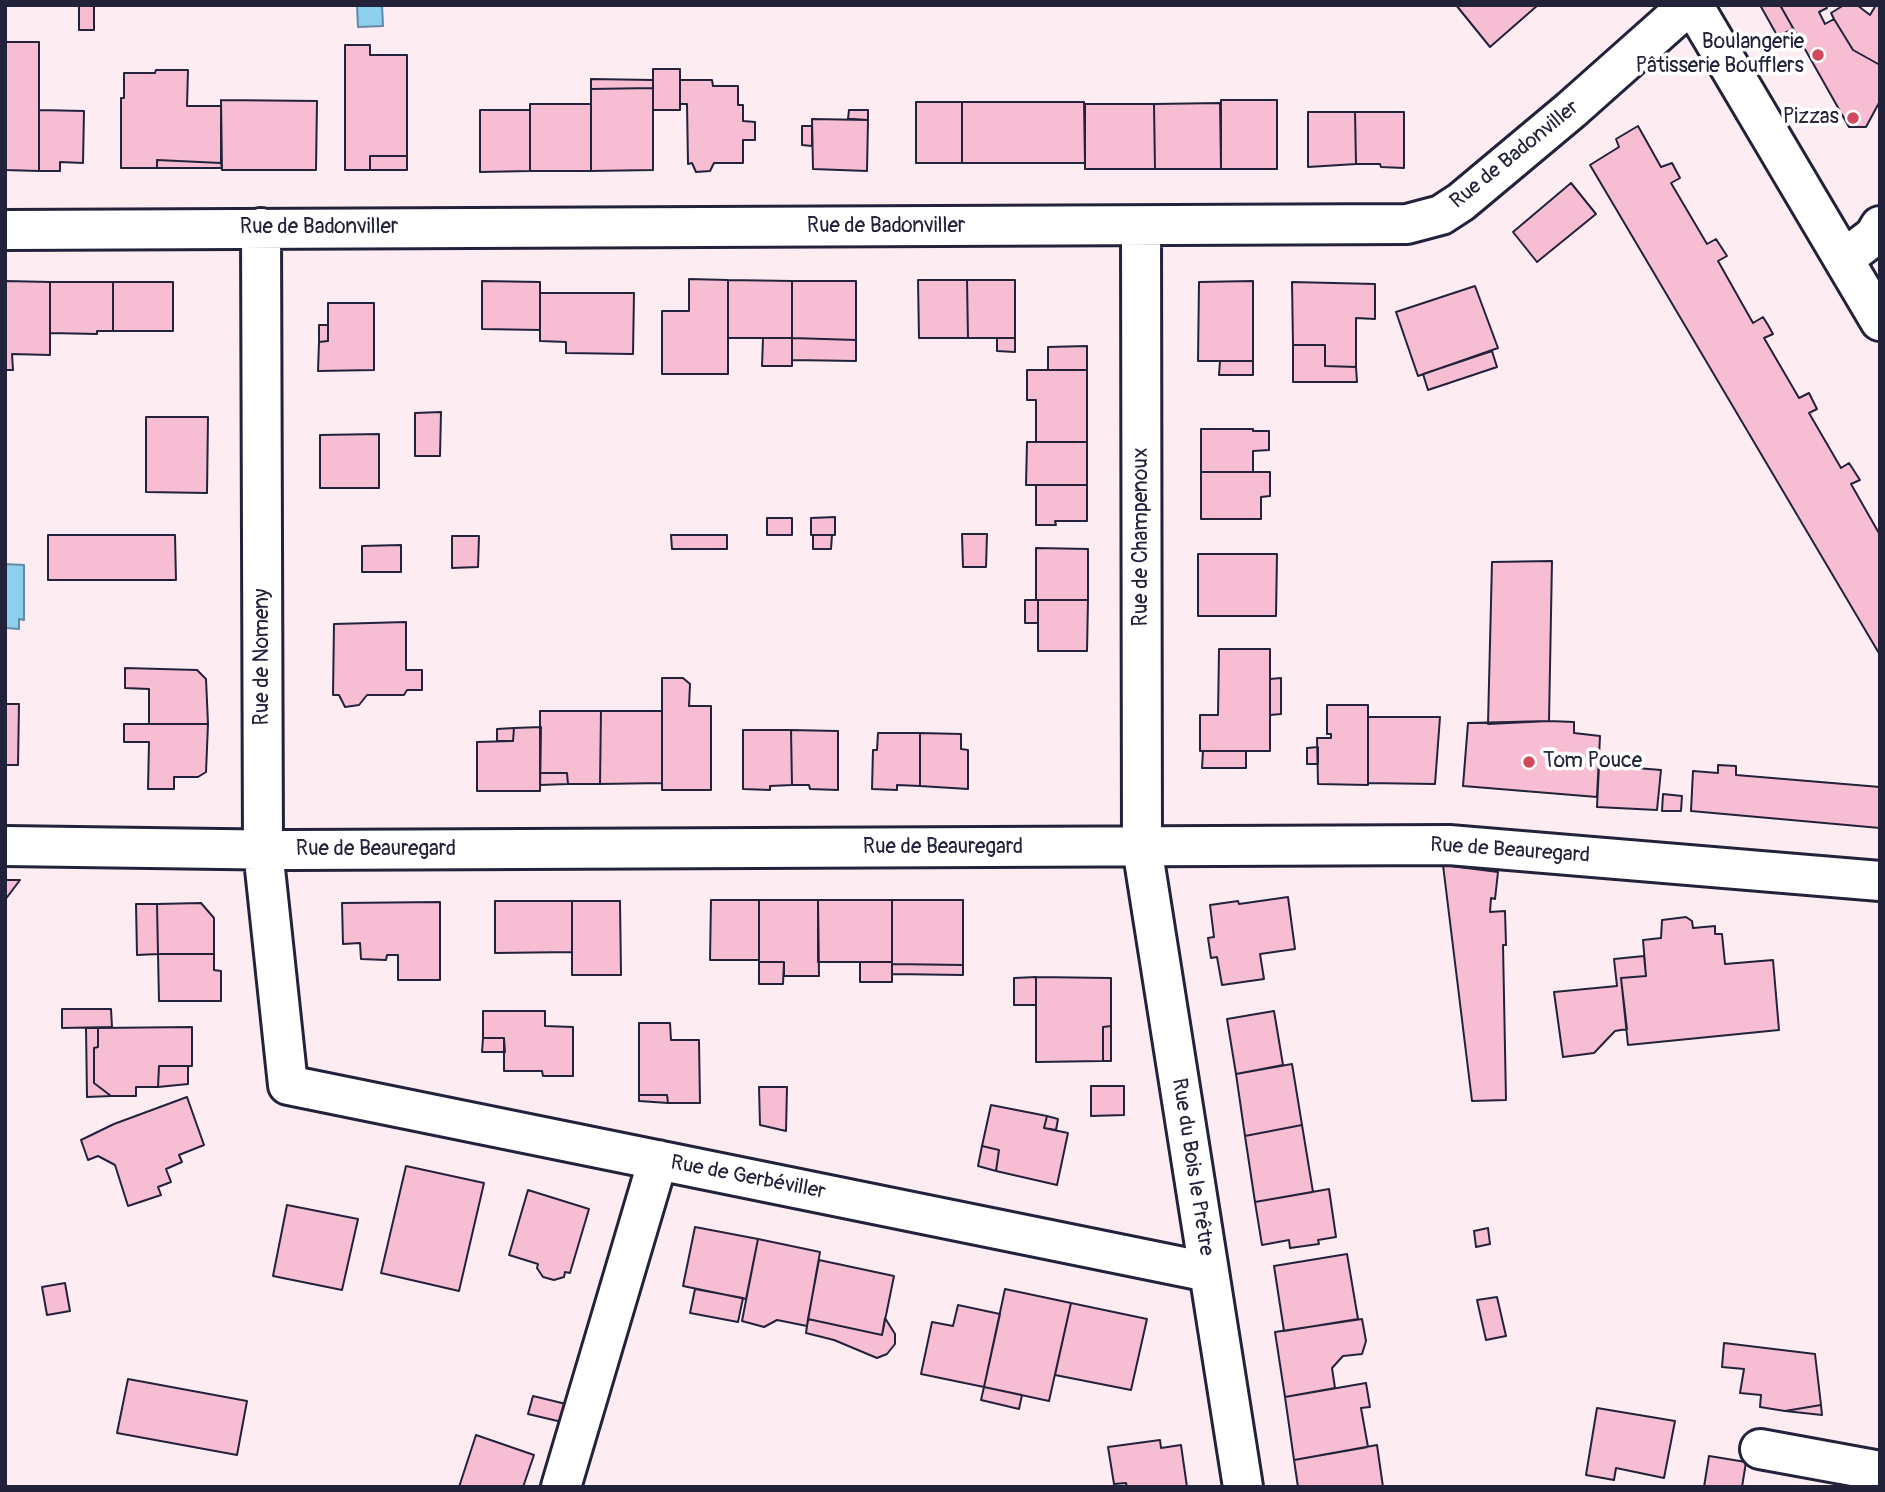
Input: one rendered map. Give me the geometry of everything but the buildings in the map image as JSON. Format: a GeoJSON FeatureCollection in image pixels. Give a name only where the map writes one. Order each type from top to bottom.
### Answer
{"type":"FeatureCollection","features":[{"type":"Feature","properties":{"kind":"street","name":"Rue de Badonviller"},"geometry":{"type":"LineString","coordinates":[[5,230],[1406,224],[1441,215],[1500,171],[1691,5]]}},
{"type":"Feature","properties":{"kind":"street"},"geometry":{"type":"LineString","coordinates":[[1691,5],[1880,321]]}},
{"type":"Feature","properties":{"kind":"street"},"geometry":{"type":"LineString","coordinates":[[1844,259],[1874,236],[1880,226]]}},
{"type":"Feature","properties":{"kind":"street","name":"Rue de Champenoux"},"geometry":{"type":"LineString","coordinates":[[1141,227],[1142,847]]}},
{"type":"Feature","properties":{"kind":"street","name":"Rue de Nomeny"},"geometry":{"type":"LineString","coordinates":[[261,228],[263,850],[288,1085]]}},
{"type":"Feature","properties":{"kind":"street","name":"Rue de Beauregard"},"geometry":{"type":"LineString","coordinates":[[5,846],[263,850],[1448,845],[1880,881]]}},
{"type":"Feature","properties":{"kind":"street","name":"Rue du Bois le Prêtre"},"geometry":{"type":"LineString","coordinates":[[1142,847],[1243,1487]]}},
{"type":"Feature","properties":{"kind":"street","name":"Rue de Gerbéviller"},"geometry":{"type":"LineString","coordinates":[[288,1085],[1208,1272]]}},
{"type":"Feature","properties":{"kind":"street"},"geometry":{"type":"LineString","coordinates":[[561,1487],[658,1160]]}},
{"type":"Feature","properties":{"kind":"street"},"geometry":{"type":"LineString","coordinates":[[1760,1449],[1880,1471]]}},
{"type":"Feature","properties":{"kind":"water"},"geometry":{"type":"Polygon","coordinates":[[[357,5],[382,5],[383,26],[358,27],[357,5]]]}},
{"type":"Feature","properties":{"kind":"water"},"geometry":{"type":"Polygon","coordinates":[[[5,564],[24,565],[24,620],[19,619],[19,629],[6,628],[5,564]]]}},
{"type":"Feature","properties":{"kind":"place","name":"Boulangerie Pâtisserie Boufflers"},"geometry":{"type":"Point","coordinates":[1818,55]}},
{"type":"Feature","properties":{"kind":"place","name":"Pizzas"},"geometry":{"type":"Point","coordinates":[1853,118]}},
{"type":"Feature","properties":{"kind":"place","name":"Tom Pouce"},"geometry":{"type":"Point","coordinates":[1529,762]}}]}
